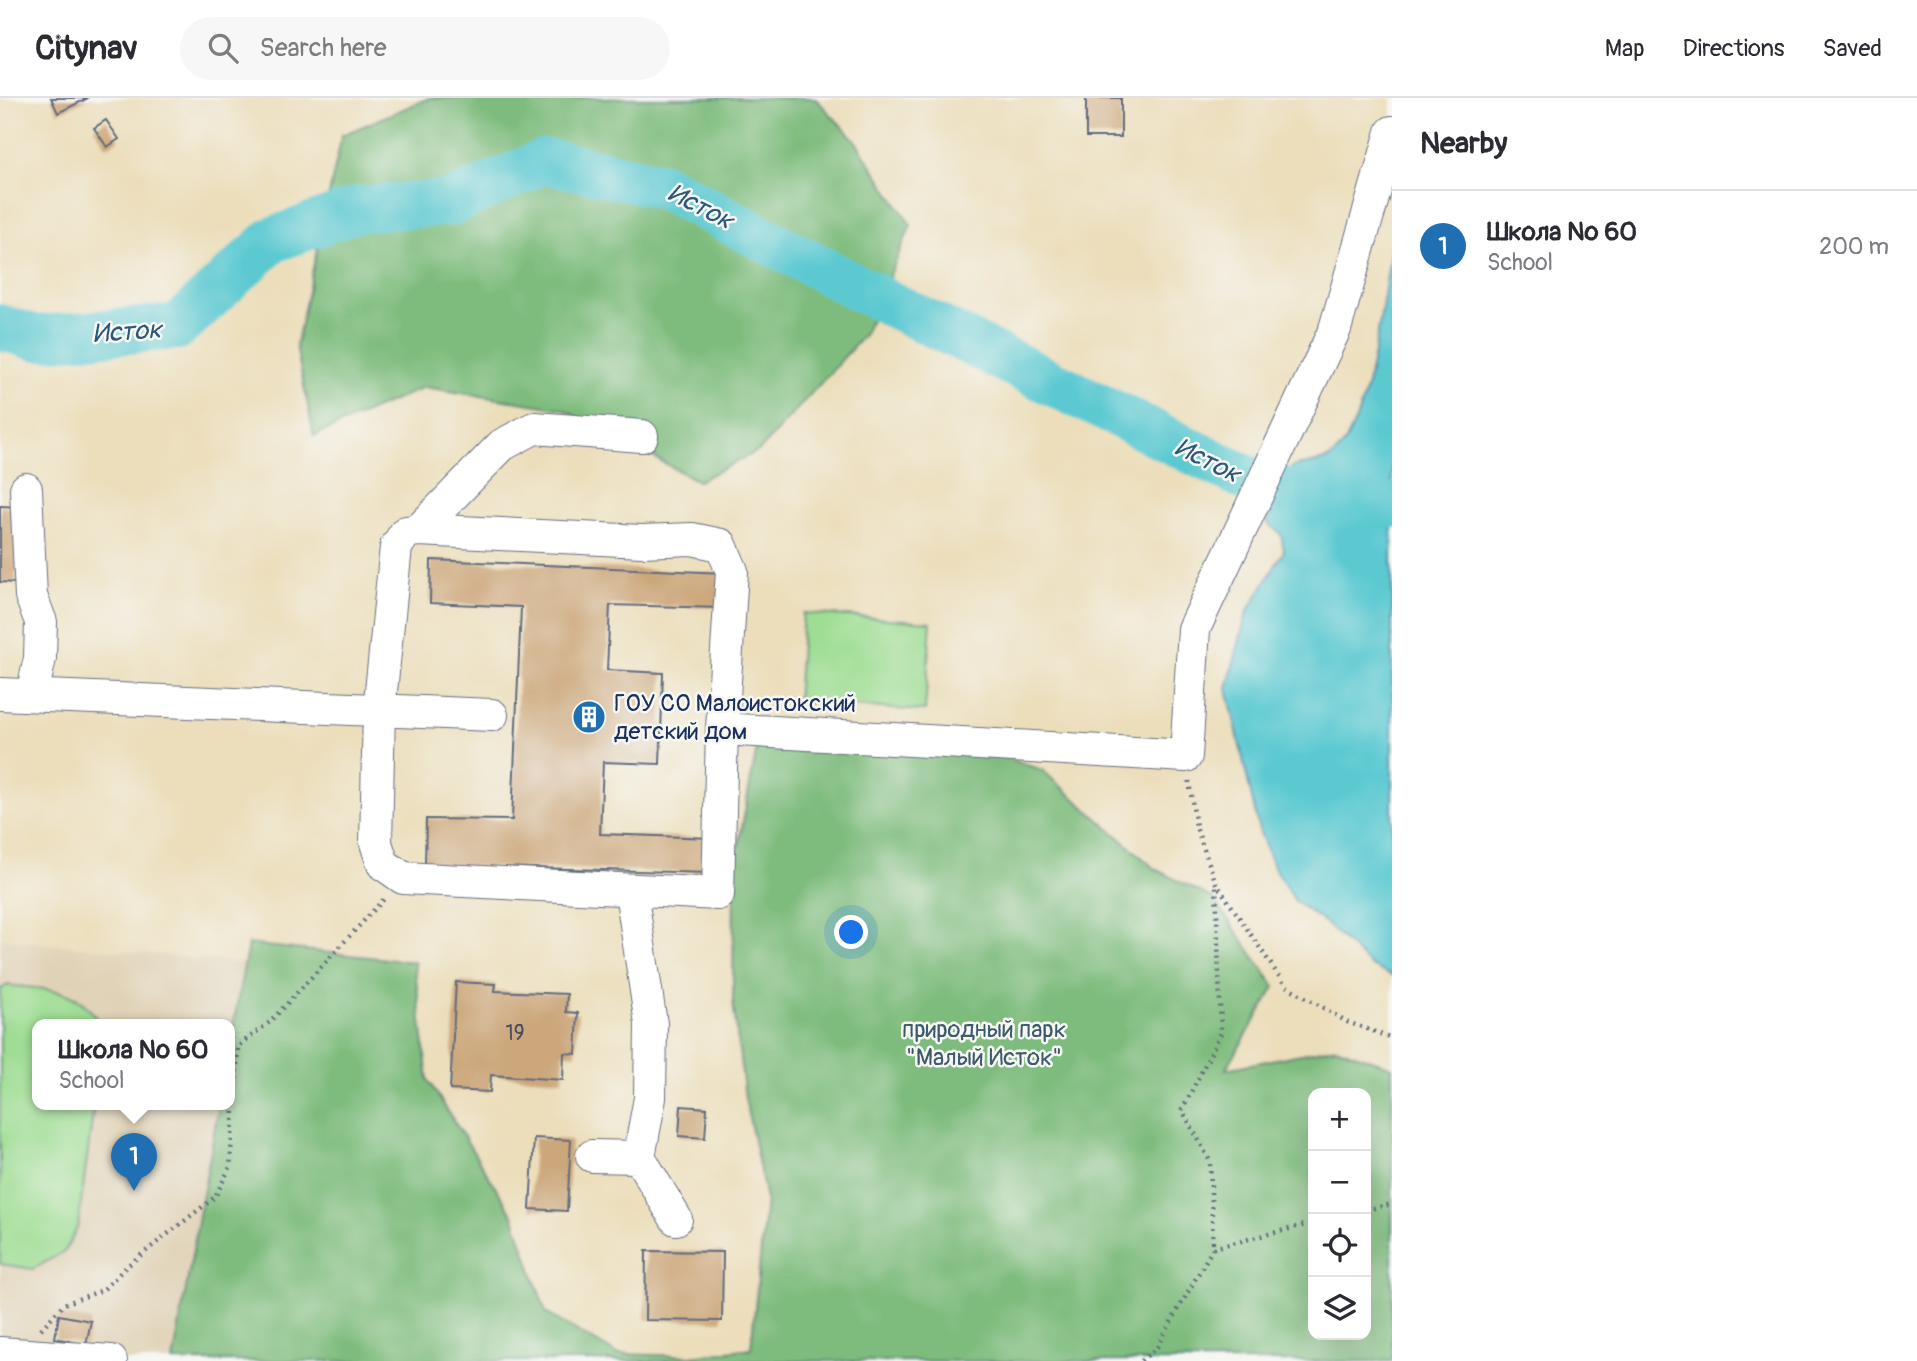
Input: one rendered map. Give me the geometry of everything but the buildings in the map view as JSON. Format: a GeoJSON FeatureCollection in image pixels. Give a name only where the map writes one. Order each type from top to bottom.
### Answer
{"type":"FeatureCollection","features":[{"type":"Feature","properties":{"kind":"lane"},"geometry":{"type":"LineString","coordinates":[[722,729],[1186,756],[1194,629],[1335,329],[1392,132]]}},
{"type":"Feature","properties":{"kind":"lane"},"geometry":{"type":"LineString","coordinates":[[419,530],[502,445],[534,428],[642,436]]}},
{"type":"Feature","properties":{"kind":"lane"},"geometry":{"type":"LineString","coordinates":[[26,489],[31,596],[41,622],[40,658],[32,695]]}},
{"type":"Feature","properties":{"kind":"lane"},"geometry":{"type":"LineString","coordinates":[[419,530],[642,541],[692,539],[721,545],[732,571],[722,729],[718,894],[403,878],[383,864],[376,843],[379,710],[396,547],[406,531],[419,530]]}},
{"type":"Feature","properties":{"kind":"lane"},"geometry":{"type":"LineString","coordinates":[[0,694],[492,715]]}},
{"type":"Feature","properties":{"kind":"lane"},"geometry":{"type":"LineString","coordinates":[[631,891],[651,1024],[650,1098],[639,1157],[676,1219]]}},
{"type":"Feature","properties":{"kind":"lane"},"geometry":{"type":"LineString","coordinates":[[592,1156],[639,1157]]}},
{"type":"Feature","properties":{"kind":"lane"},"geometry":{"type":"LineString","coordinates":[[4,1354],[111,1361]]}},
{"type":"Feature","properties":{"kind":"path"},"geometry":{"type":"LineString","coordinates":[[1186,756],[1196,827],[1216,883],[1285,985],[1347,1022],[1392,1038]]}},
{"type":"Feature","properties":{"kind":"path"},"geometry":{"type":"LineString","coordinates":[[235,1091],[238,1046],[270,1022],[403,878]]}},
{"type":"Feature","properties":{"kind":"path"},"geometry":{"type":"LineString","coordinates":[[1141,1361],[1157,1348],[1213,1248],[1210,1161],[1182,1110],[1221,1033],[1216,883]]}},
{"type":"Feature","properties":{"kind":"path"},"geometry":{"type":"LineString","coordinates":[[4,1354],[37,1334],[64,1304],[103,1290],[127,1266],[215,1197],[230,1167],[234,1110]]}},
{"type":"Feature","properties":{"kind":"path"},"geometry":{"type":"LineString","coordinates":[[1371,1209],[1392,1203]]}},
{"type":"Feature","properties":{"kind":"path"},"geometry":{"type":"LineString","coordinates":[[1213,1248],[1308,1224]]}},
{"type":"Feature","properties":{"kind":"shaded area"},"geometry":{"type":"Polygon","coordinates":[[[0,939],[272,966],[264,1361],[0,1361],[0,939]]]}},
{"type":"Feature","properties":{"kind":"green space"},"geometry":{"type":"Polygon","coordinates":[[[429,98],[815,98],[854,139],[911,225],[865,334],[760,450],[698,481],[563,409],[424,387],[314,436],[296,346],[342,135],[429,98]]]}},
{"type":"Feature","properties":{"kind":"green space"},"geometry":{"type":"Polygon","coordinates":[[[803,613],[931,622],[925,711],[797,702],[803,613]]]}},
{"type":"Feature","properties":{"kind":"green space","name":"природный парк \"Малый Исток\""},"geometry":{"type":"Polygon","coordinates":[[[760,731],[927,731],[1042,770],[1155,869],[1214,899],[1275,987],[1226,1069],[1336,1047],[1392,1067],[1392,1361],[173,1361],[218,1110],[235,1110],[234,1019],[248,944],[414,962],[428,1080],[513,1215],[546,1313],[617,1354],[691,1356],[751,1348],[766,1199],[745,1098],[733,1002],[734,870],[760,731]]]}},
{"type":"Feature","properties":{"kind":"green space"},"geometry":{"type":"Polygon","coordinates":[[[8,985],[61,992],[82,1003],[96,1019],[32,1019],[32,1110],[93,1110],[78,1226],[65,1251],[33,1269],[0,1264],[0,989],[8,985]]]}},
{"type":"Feature","properties":{"kind":"water"},"geometry":{"type":"Polygon","coordinates":[[[1392,242],[1392,976],[1371,966],[1325,923],[1295,901],[1273,866],[1259,830],[1227,688],[1247,613],[1284,551],[1281,534],[1267,523],[1277,501],[1264,495],[1270,480],[1283,485],[1292,467],[1330,458],[1344,444],[1355,421],[1373,358],[1392,242]]]}},
{"type":"Feature","properties":{"kind":"waterway","name":"Исток"},"geometry":{"type":"LineString","coordinates":[[0,327],[37,338],[177,327],[272,240],[358,209],[451,203],[545,161],[663,186],[858,288],[1267,488],[1392,505]]}},
{"type":"Feature","properties":{"kind":"place","name":"ГОУ СО Малоистокский детский дом"},"geometry":{"type":"Point","coordinates":[589,717]}},
{"type":"Feature","properties":{"kind":"place","name":"Школа № 60"},"geometry":{"type":"Point","coordinates":[134,1191]}}]}
